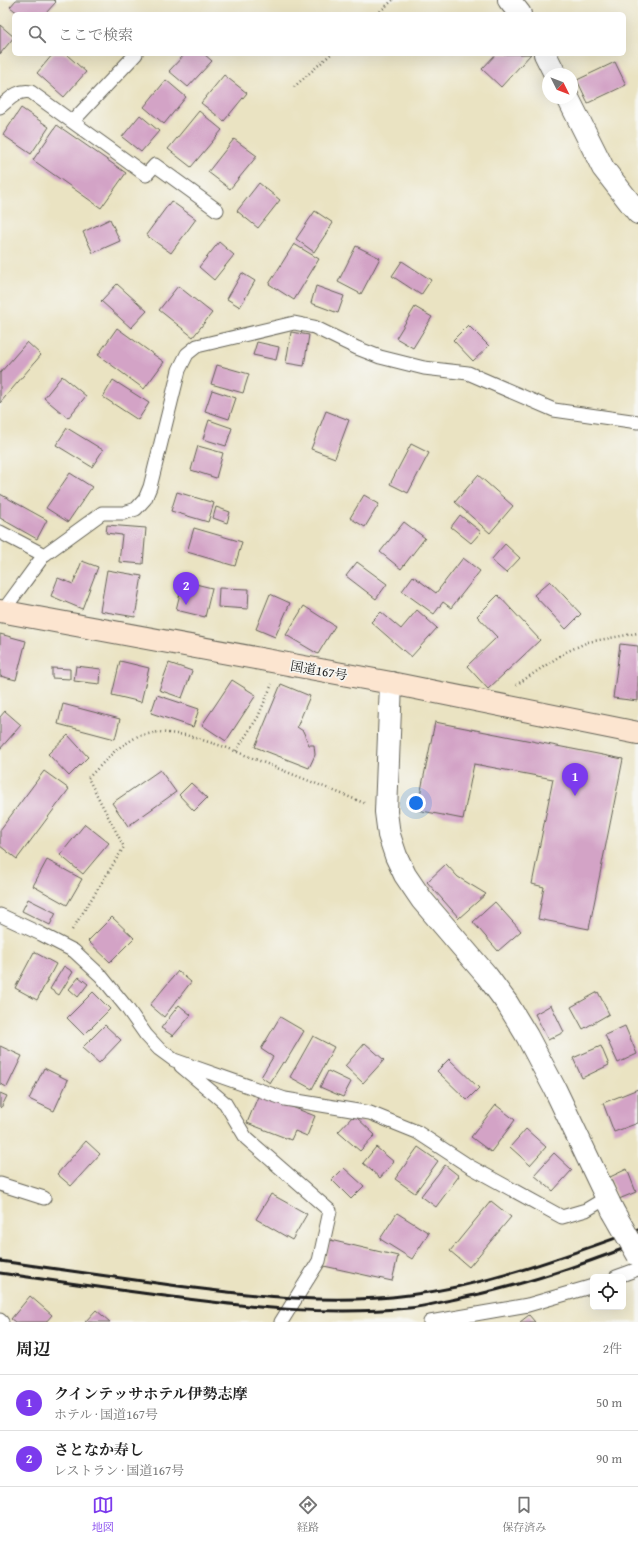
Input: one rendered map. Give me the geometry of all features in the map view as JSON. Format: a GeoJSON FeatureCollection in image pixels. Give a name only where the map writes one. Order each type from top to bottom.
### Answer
{"type":"FeatureCollection","features":[{"type":"Feature","properties":{"kind":"street"},"geometry":{"type":"LineString","coordinates":[[509,0],[518,12]]}},
{"type":"Feature","properties":{"kind":"street"},"geometry":{"type":"LineString","coordinates":[[546,56],[552,68]]}},
{"type":"Feature","properties":{"kind":"street"},"geometry":{"type":"LineString","coordinates":[[571,104],[603,168],[638,213]]}},
{"type":"Feature","properties":{"kind":"street","name":"国道167号"},"geometry":{"type":"LineString","coordinates":[[1,613],[391,683],[638,733]]}},
{"type":"Feature","properties":{"kind":"street"},"geometry":{"type":"LineString","coordinates":[[391,683],[386,812],[389,835],[405,875],[422,900],[487,976],[506,1003],[555,1089],[609,1205],[638,1255]]}},
{"type":"Feature","properties":{"kind":"lane"},"geometry":{"type":"LineString","coordinates":[[73,121],[134,56]]}},
{"type":"Feature","properties":{"kind":"lane"},"geometry":{"type":"LineString","coordinates":[[0,107],[16,94],[24,90],[32,92],[146,175],[154,165],[217,210]]}},
{"type":"Feature","properties":{"kind":"lane"},"geometry":{"type":"LineString","coordinates":[[1,613],[44,555],[102,513],[131,512],[141,504],[150,487],[178,370],[192,349],[204,344],[294,322],[314,327],[380,358],[424,368],[468,373],[554,410],[638,422]]}},
{"type":"Feature","properties":{"kind":"lane"},"geometry":{"type":"LineString","coordinates":[[0,532],[44,555]]}},
{"type":"Feature","properties":{"kind":"lane"},"geometry":{"type":"LineString","coordinates":[[0,915],[63,945],[74,952],[101,976],[127,1008],[146,1035],[159,1049],[225,1103],[246,1138],[330,1210],[318,1261],[281,1322]]}},
{"type":"Feature","properties":{"kind":"lane"},"geometry":{"type":"LineString","coordinates":[[174,1060],[285,1099],[370,1113],[417,1132],[469,1166],[562,1217],[609,1205]]}},
{"type":"Feature","properties":{"kind":"lane"},"geometry":{"type":"LineString","coordinates":[[0,1184],[44,1198]]}},
{"type":"Feature","properties":{"kind":"lane"},"geometry":{"type":"LineString","coordinates":[[624,1274],[638,1269]]}},
{"type":"Feature","properties":{"kind":"lane"},"geometry":{"type":"LineString","coordinates":[[430,1322],[528,1305],[590,1287]]}},
{"type":"Feature","properties":{"kind":"path"},"geometry":{"type":"LineString","coordinates":[[379,12],[392,0]]}},
{"type":"Feature","properties":{"kind":"path"},"geometry":{"type":"LineString","coordinates":[[294,87],[330,56]]}},
{"type":"Feature","properties":{"kind":"path"},"geometry":{"type":"LineString","coordinates":[[489,703],[566,652],[588,642],[638,633]]}},
{"type":"Feature","properties":{"kind":"path"},"geometry":{"type":"LineString","coordinates":[[236,752],[258,717],[281,663]]}},
{"type":"Feature","properties":{"kind":"path"},"geometry":{"type":"LineString","coordinates":[[63,945],[124,848],[88,778],[117,749],[138,736],[159,732],[186,735],[236,752],[386,812]]}},
{"type":"Feature","properties":{"kind":"building"},"geometry":{"type":"Polygon","coordinates":[[[16,0],[54,0],[56,2],[47,12],[16,12],[10,7],[16,0]]]}},
{"type":"Feature","properties":{"kind":"building"},"geometry":{"type":"Polygon","coordinates":[[[0,25],[12,35],[12,39],[0,54],[0,25]]]}},
{"type":"Feature","properties":{"kind":"building"},"geometry":{"type":"Polygon","coordinates":[[[51,56],[68,56],[86,72],[64,97],[37,73],[51,56]]]}},
{"type":"Feature","properties":{"kind":"building"},"geometry":{"type":"Polygon","coordinates":[[[183,56],[206,56],[212,61],[188,87],[169,71],[183,56]]]}},
{"type":"Feature","properties":{"kind":"building"},"geometry":{"type":"Polygon","coordinates":[[[494,56],[529,56],[501,87],[482,69],[494,56]]]}},
{"type":"Feature","properties":{"kind":"building"},"geometry":{"type":"Polygon","coordinates":[[[615,62],[626,85],[588,103],[578,80],[615,62]]]}},
{"type":"Feature","properties":{"kind":"building"},"geometry":{"type":"Polygon","coordinates":[[[224,75],[247,93],[224,121],[201,103],[224,75]]]}},
{"type":"Feature","properties":{"kind":"building"},"geometry":{"type":"Polygon","coordinates":[[[166,80],[186,97],[164,124],[144,107],[166,80]]]}},
{"type":"Feature","properties":{"kind":"building"},"geometry":{"type":"Polygon","coordinates":[[[21,108],[49,127],[31,154],[3,135],[21,108]]]}},
{"type":"Feature","properties":{"kind":"building"},"geometry":{"type":"Polygon","coordinates":[[[199,111],[222,130],[191,167],[168,149],[199,111]]]}},
{"type":"Feature","properties":{"kind":"building"},"geometry":{"type":"Polygon","coordinates":[[[140,115],[159,131],[141,152],[122,137],[140,115]]]}},
{"type":"Feature","properties":{"kind":"building"},"geometry":{"type":"Polygon","coordinates":[[[57,125],[126,173],[101,208],[33,160],[57,125]]]}},
{"type":"Feature","properties":{"kind":"building"},"geometry":{"type":"Polygon","coordinates":[[[234,139],[257,156],[230,189],[208,172],[234,139]]]}},
{"type":"Feature","properties":{"kind":"building"},"geometry":{"type":"Polygon","coordinates":[[[259,183],[280,200],[258,228],[237,211],[259,183]]]}},
{"type":"Feature","properties":{"kind":"building"},"geometry":{"type":"Polygon","coordinates":[[[171,201],[196,219],[171,253],[146,235],[171,201]]]}},
{"type":"Feature","properties":{"kind":"building"},"geometry":{"type":"Polygon","coordinates":[[[315,211],[333,223],[314,252],[296,239],[315,211]]]}},
{"type":"Feature","properties":{"kind":"building"},"geometry":{"type":"Polygon","coordinates":[[[110,219],[120,241],[93,253],[83,232],[110,219]]]}},
{"type":"Feature","properties":{"kind":"building"},"geometry":{"type":"Polygon","coordinates":[[[219,242],[234,255],[214,280],[199,267],[219,242]]]}},
{"type":"Feature","properties":{"kind":"building"},"geometry":{"type":"Polygon","coordinates":[[[294,244],[319,259],[294,300],[269,284],[294,244]]]}},
{"type":"Feature","properties":{"kind":"building"},"geometry":{"type":"Polygon","coordinates":[[[356,246],[380,258],[361,294],[338,282],[356,246]]]}},
{"type":"Feature","properties":{"kind":"building"},"geometry":{"type":"Polygon","coordinates":[[[402,261],[431,280],[421,295],[392,276],[402,261]]]}},
{"type":"Feature","properties":{"kind":"building"},"geometry":{"type":"Polygon","coordinates":[[[242,273],[255,281],[240,307],[227,299],[242,273]]]}},
{"type":"Feature","properties":{"kind":"building"},"geometry":{"type":"Polygon","coordinates":[[[117,284],[147,311],[131,328],[101,301],[117,284]]]}},
{"type":"Feature","properties":{"kind":"building"},"geometry":{"type":"Polygon","coordinates":[[[178,286],[212,313],[193,337],[159,310],[178,286]]]}},
{"type":"Feature","properties":{"kind":"building"},"geometry":{"type":"Polygon","coordinates":[[[316,286],[344,296],[338,313],[311,303],[316,286]]]}},
{"type":"Feature","properties":{"kind":"building"},"geometry":{"type":"Polygon","coordinates":[[[415,307],[432,317],[413,348],[396,338],[415,307]]]}},
{"type":"Feature","properties":{"kind":"building"},"geometry":{"type":"Polygon","coordinates":[[[468,325],[489,346],[473,361],[453,340],[468,325]]]}},
{"type":"Feature","properties":{"kind":"building"},"geometry":{"type":"Polygon","coordinates":[[[117,328],[164,362],[144,389],[98,355],[117,328]]]}},
{"type":"Feature","properties":{"kind":"building"},"geometry":{"type":"Polygon","coordinates":[[[291,332],[309,335],[304,366],[286,363],[291,332]]]}},
{"type":"Feature","properties":{"kind":"building"},"geometry":{"type":"Polygon","coordinates":[[[27,342],[41,355],[0,403],[0,373],[27,342]]]}},
{"type":"Feature","properties":{"kind":"building"},"geometry":{"type":"Polygon","coordinates":[[[257,342],[279,347],[276,360],[253,355],[257,342]]]}},
{"type":"Feature","properties":{"kind":"building"},"geometry":{"type":"Polygon","coordinates":[[[217,365],[249,374],[243,393],[211,384],[217,365]]]}},
{"type":"Feature","properties":{"kind":"building"},"geometry":{"type":"Polygon","coordinates":[[[62,376],[86,396],[68,418],[44,398],[62,376]]]}},
{"type":"Feature","properties":{"kind":"building"},"geometry":{"type":"Polygon","coordinates":[[[113,380],[149,403],[138,420],[103,397],[113,380]]]}},
{"type":"Feature","properties":{"kind":"building"},"geometry":{"type":"Polygon","coordinates":[[[212,390],[236,398],[229,419],[205,411],[212,390]]]}},
{"type":"Feature","properties":{"kind":"building"},"geometry":{"type":"Polygon","coordinates":[[[326,411],[349,420],[335,458],[311,449],[326,411]]]}},
{"type":"Feature","properties":{"kind":"building"},"geometry":{"type":"Polygon","coordinates":[[[209,420],[232,428],[226,446],[203,439],[209,420]]]}},
{"type":"Feature","properties":{"kind":"building"},"geometry":{"type":"Polygon","coordinates":[[[67,428],[103,450],[92,467],[56,445],[67,428]]]}},
{"type":"Feature","properties":{"kind":"building"},"geometry":{"type":"Polygon","coordinates":[[[411,444],[429,453],[408,493],[390,484],[411,444]]]}},
{"type":"Feature","properties":{"kind":"building"},"geometry":{"type":"Polygon","coordinates":[[[198,446],[223,453],[216,478],[191,470],[198,446]]]}},
{"type":"Feature","properties":{"kind":"building"},"geometry":{"type":"Polygon","coordinates":[[[70,473],[92,487],[68,522],[46,508],[70,473]]]}},
{"type":"Feature","properties":{"kind":"building"},"geometry":{"type":"Polygon","coordinates":[[[478,475],[513,506],[490,533],[455,502],[478,475]]]}},
{"type":"Feature","properties":{"kind":"building"},"geometry":{"type":"Polygon","coordinates":[[[177,492],[214,503],[208,522],[171,511],[177,492]]]}},
{"type":"Feature","properties":{"kind":"building"},"geometry":{"type":"Polygon","coordinates":[[[0,494],[47,520],[37,539],[0,518],[0,494]]]}},
{"type":"Feature","properties":{"kind":"building"},"geometry":{"type":"Polygon","coordinates":[[[364,495],[379,504],[365,527],[350,518],[364,495]]]}},
{"type":"Feature","properties":{"kind":"building"},"geometry":{"type":"Polygon","coordinates":[[[216,507],[230,512],[227,523],[213,518],[216,507]]]}},
{"type":"Feature","properties":{"kind":"building"},"geometry":{"type":"Polygon","coordinates":[[[460,515],[481,532],[471,543],[451,527],[460,515]]]}},
{"type":"Feature","properties":{"kind":"building"},"geometry":{"type":"Polygon","coordinates":[[[404,522],[425,538],[401,569],[380,552],[404,522]]]}},
{"type":"Feature","properties":{"kind":"building"},"geometry":{"type":"Polygon","coordinates":[[[107,525],[146,528],[143,564],[119,562],[122,535],[106,533],[107,525]]]}},
{"type":"Feature","properties":{"kind":"building"},"geometry":{"type":"Polygon","coordinates":[[[194,528],[242,542],[235,566],[187,552],[194,528]]]}},
{"type":"Feature","properties":{"kind":"building"},"geometry":{"type":"Polygon","coordinates":[[[505,544],[520,558],[506,573],[491,560],[505,544]]]}},
{"type":"Feature","properties":{"kind":"building"},"geometry":{"type":"Polygon","coordinates":[[[463,558],[480,571],[451,608],[443,602],[434,614],[402,591],[413,576],[436,593],[463,558]]]}},
{"type":"Feature","properties":{"kind":"building"},"geometry":{"type":"Polygon","coordinates":[[[82,561],[98,567],[82,609],[51,596],[58,578],[73,584],[82,561]]]}},
{"type":"Feature","properties":{"kind":"building"},"geometry":{"type":"Polygon","coordinates":[[[357,562],[387,584],[376,599],[346,576],[357,562]]]}},
{"type":"Feature","properties":{"kind":"building"},"geometry":{"type":"Polygon","coordinates":[[[107,570],[142,576],[135,617],[100,611],[107,570]]]}},
{"type":"Feature","properties":{"kind":"building"},"geometry":{"type":"Polygon","coordinates":[[[183,581],[212,588],[205,617],[176,610],[183,581]]]}},
{"type":"Feature","properties":{"kind":"building"},"geometry":{"type":"Polygon","coordinates":[[[550,581],[581,614],[566,629],[534,595],[550,581]]]}},
{"type":"Feature","properties":{"kind":"building"},"geometry":{"type":"Polygon","coordinates":[[[219,588],[249,589],[248,609],[218,607],[219,588]]]}},
{"type":"Feature","properties":{"kind":"building"},"geometry":{"type":"Polygon","coordinates":[[[270,594],[290,603],[275,637],[256,629],[270,594]]]}},
{"type":"Feature","properties":{"kind":"building"},"geometry":{"type":"Polygon","coordinates":[[[498,595],[540,640],[488,689],[467,666],[497,637],[477,616],[498,595]]]}},
{"type":"Feature","properties":{"kind":"building"},"geometry":{"type":"Polygon","coordinates":[[[304,606],[335,626],[318,654],[286,635],[304,606]]]}},
{"type":"Feature","properties":{"kind":"building"},"geometry":{"type":"Polygon","coordinates":[[[417,610],[437,628],[411,657],[371,622],[381,612],[401,629],[417,610]]]}},
{"type":"Feature","properties":{"kind":"building"},"geometry":{"type":"Polygon","coordinates":[[[0,634],[26,641],[16,680],[0,676],[0,634]]]}},
{"type":"Feature","properties":{"kind":"building"},"geometry":{"type":"Polygon","coordinates":[[[620,644],[638,646],[638,701],[613,698],[620,644]]]}},
{"type":"Feature","properties":{"kind":"building"},"geometry":{"type":"Polygon","coordinates":[[[120,661],[149,668],[141,702],[112,695],[120,661]]]}},
{"type":"Feature","properties":{"kind":"building"},"geometry":{"type":"Polygon","coordinates":[[[169,663],[192,671],[182,698],[159,690],[169,663]]]}},
{"type":"Feature","properties":{"kind":"building"},"geometry":{"type":"Polygon","coordinates":[[[76,666],[101,669],[100,684],[74,681],[76,666]]]}},
{"type":"Feature","properties":{"kind":"building"},"geometry":{"type":"Polygon","coordinates":[[[52,668],[70,669],[70,679],[52,678],[52,668]]]}},
{"type":"Feature","properties":{"kind":"building"},"geometry":{"type":"Polygon","coordinates":[[[232,680],[256,695],[226,741],[202,725],[232,680]]]}},
{"type":"Feature","properties":{"kind":"building"},"geometry":{"type":"Polygon","coordinates":[[[281,684],[310,696],[297,727],[303,731],[309,745],[314,745],[315,755],[309,768],[255,747],[281,684]]]}},
{"type":"Feature","properties":{"kind":"building"},"geometry":{"type":"Polygon","coordinates":[[[157,695],[199,709],[193,727],[151,713],[157,695]]]}},
{"type":"Feature","properties":{"kind":"building"},"geometry":{"type":"Polygon","coordinates":[[[63,704],[120,719],[115,739],[58,724],[63,704]]]}},
{"type":"Feature","properties":{"kind":"building"},"geometry":{"type":"Polygon","coordinates":[[[5,711],[21,725],[0,749],[0,717],[5,711]]]}},
{"type":"Feature","properties":{"kind":"building"},"geometry":{"type":"Polygon","coordinates":[[[435,722],[623,759],[589,929],[538,919],[544,887],[532,884],[553,779],[474,764],[463,819],[417,810],[435,722]]]}},
{"type":"Feature","properties":{"kind":"building"},"geometry":{"type":"Polygon","coordinates":[[[68,735],[88,757],[69,776],[48,754],[68,735]]]}},
{"type":"Feature","properties":{"kind":"building"},"geometry":{"type":"Polygon","coordinates":[[[160,770],[176,792],[128,826],[112,803],[160,770]]]}},
{"type":"Feature","properties":{"kind":"building"},"geometry":{"type":"Polygon","coordinates":[[[44,771],[69,789],[17,859],[0,846],[0,830],[44,771]]]}},
{"type":"Feature","properties":{"kind":"building"},"geometry":{"type":"Polygon","coordinates":[[[191,783],[207,798],[194,811],[179,795],[191,783]]]}},
{"type":"Feature","properties":{"kind":"building"},"geometry":{"type":"Polygon","coordinates":[[[85,824],[109,843],[83,874],[60,855],[85,824]]]}},
{"type":"Feature","properties":{"kind":"building"},"geometry":{"type":"Polygon","coordinates":[[[47,860],[82,879],[67,905],[33,886],[47,860]]]}},
{"type":"Feature","properties":{"kind":"building"},"geometry":{"type":"Polygon","coordinates":[[[446,864],[458,877],[486,894],[459,918],[427,882],[446,864]]]}},
{"type":"Feature","properties":{"kind":"building"},"geometry":{"type":"Polygon","coordinates":[[[28,899],[56,913],[50,925],[22,911],[28,899]]]}},
{"type":"Feature","properties":{"kind":"building"},"geometry":{"type":"Polygon","coordinates":[[[495,902],[521,931],[498,951],[473,922],[495,902]]]}},
{"type":"Feature","properties":{"kind":"building"},"geometry":{"type":"Polygon","coordinates":[[[112,917],[134,938],[110,962],[88,941],[112,917]]]}},
{"type":"Feature","properties":{"kind":"building"},"geometry":{"type":"Polygon","coordinates":[[[34,952],[56,964],[37,1000],[15,988],[34,952]]]}},
{"type":"Feature","properties":{"kind":"building"},"geometry":{"type":"Polygon","coordinates":[[[64,966],[73,972],[59,995],[50,989],[64,966]]]}},
{"type":"Feature","properties":{"kind":"building"},"geometry":{"type":"Polygon","coordinates":[[[178,971],[191,982],[164,1017],[150,1005],[178,971]]]}},
{"type":"Feature","properties":{"kind":"building"},"geometry":{"type":"Polygon","coordinates":[[[79,977],[88,984],[78,997],[69,989],[79,977]]]}},
{"type":"Feature","properties":{"kind":"building"},"geometry":{"type":"Polygon","coordinates":[[[93,992],[110,1009],[84,1035],[67,1018],[93,992]]]}},
{"type":"Feature","properties":{"kind":"building"},"geometry":{"type":"Polygon","coordinates":[[[598,992],[609,1014],[583,1029],[571,1007],[598,992]]]}},
{"type":"Feature","properties":{"kind":"building"},"geometry":{"type":"Polygon","coordinates":[[[179,1005],[191,1015],[173,1036],[161,1028],[179,1005]]]}},
{"type":"Feature","properties":{"kind":"building"},"geometry":{"type":"Polygon","coordinates":[[[551,1005],[564,1032],[548,1040],[535,1014],[551,1005]]]}},
{"type":"Feature","properties":{"kind":"building"},"geometry":{"type":"Polygon","coordinates":[[[280,1017],[304,1031],[285,1063],[283,1062],[270,1083],[261,1077],[273,1057],[261,1049],[280,1017]]]}},
{"type":"Feature","properties":{"kind":"building"},"geometry":{"type":"Polygon","coordinates":[[[105,1025],[121,1040],[99,1063],[82,1048],[105,1025]]]}},
{"type":"Feature","properties":{"kind":"building"},"geometry":{"type":"Polygon","coordinates":[[[625,1026],[637,1054],[618,1063],[605,1035],[625,1026]]]}},
{"type":"Feature","properties":{"kind":"building"},"geometry":{"type":"Polygon","coordinates":[[[313,1036],[334,1047],[312,1089],[290,1077],[313,1036]]]}},
{"type":"Feature","properties":{"kind":"building"},"geometry":{"type":"Polygon","coordinates":[[[365,1043],[384,1060],[363,1083],[345,1066],[365,1043]]]}},
{"type":"Feature","properties":{"kind":"building"},"geometry":{"type":"Polygon","coordinates":[[[0,1046],[22,1056],[7,1087],[0,1084],[0,1046]]]}},
{"type":"Feature","properties":{"kind":"building"},"geometry":{"type":"Polygon","coordinates":[[[601,1046],[609,1065],[582,1078],[573,1058],[601,1046]]]}},
{"type":"Feature","properties":{"kind":"building"},"geometry":{"type":"Polygon","coordinates":[[[449,1059],[479,1088],[467,1100],[437,1071],[449,1059]]]}},
{"type":"Feature","properties":{"kind":"building"},"geometry":{"type":"Polygon","coordinates":[[[44,1068],[68,1080],[54,1111],[29,1099],[44,1068]]]}},
{"type":"Feature","properties":{"kind":"building"},"geometry":{"type":"Polygon","coordinates":[[[328,1071],[351,1082],[343,1097],[320,1087],[328,1071]]]}},
{"type":"Feature","properties":{"kind":"building"},"geometry":{"type":"Polygon","coordinates":[[[638,1089],[638,1123],[614,1132],[603,1103],[638,1089]]]}},
{"type":"Feature","properties":{"kind":"building"},"geometry":{"type":"Polygon","coordinates":[[[0,1093],[7,1096],[1,1108],[0,1107],[0,1093]]]}},
{"type":"Feature","properties":{"kind":"building"},"geometry":{"type":"Polygon","coordinates":[[[259,1094],[315,1116],[307,1136],[295,1131],[291,1140],[247,1123],[259,1094]]]}},
{"type":"Feature","properties":{"kind":"building"},"geometry":{"type":"Polygon","coordinates":[[[496,1105],[515,1120],[491,1152],[471,1137],[496,1105]]]}},
{"type":"Feature","properties":{"kind":"building"},"geometry":{"type":"Polygon","coordinates":[[[354,1115],[375,1135],[360,1151],[338,1132],[354,1115]]]}},
{"type":"Feature","properties":{"kind":"building"},"geometry":{"type":"Polygon","coordinates":[[[526,1129],[546,1147],[530,1165],[510,1147],[526,1129]]]}},
{"type":"Feature","properties":{"kind":"building"},"geometry":{"type":"Polygon","coordinates":[[[86,1141],[100,1154],[71,1186],[57,1174],[86,1141]]]}},
{"type":"Feature","properties":{"kind":"building"},"geometry":{"type":"Polygon","coordinates":[[[376,1147],[394,1162],[380,1178],[363,1163],[376,1147]]]}},
{"type":"Feature","properties":{"kind":"building"},"geometry":{"type":"Polygon","coordinates":[[[418,1147],[438,1161],[415,1193],[395,1179],[418,1147]]]}},
{"type":"Feature","properties":{"kind":"building"},"geometry":{"type":"Polygon","coordinates":[[[554,1153],[572,1170],[553,1191],[534,1175],[554,1153]]]}},
{"type":"Feature","properties":{"kind":"building"},"geometry":{"type":"Polygon","coordinates":[[[445,1165],[459,1176],[436,1207],[421,1196],[445,1165]]]}},
{"type":"Feature","properties":{"kind":"building"},"geometry":{"type":"Polygon","coordinates":[[[344,1168],[364,1186],[351,1199],[332,1180],[344,1168]]]}},
{"type":"Feature","properties":{"kind":"building"},"geometry":{"type":"Polygon","coordinates":[[[627,1169],[636,1192],[619,1199],[610,1177],[627,1169]]]}},
{"type":"Feature","properties":{"kind":"building"},"geometry":{"type":"Polygon","coordinates":[[[271,1194],[307,1214],[292,1240],[256,1219],[271,1194]]]}},
{"type":"Feature","properties":{"kind":"building"},"geometry":{"type":"Polygon","coordinates":[[[491,1201],[511,1217],[469,1267],[450,1251],[491,1201]]]}},
{"type":"Feature","properties":{"kind":"building"},"geometry":{"type":"Polygon","coordinates":[[[397,1213],[429,1233],[412,1259],[380,1239],[397,1213]]]}},
{"type":"Feature","properties":{"kind":"building"},"geometry":{"type":"Polygon","coordinates":[[[330,1240],[398,1256],[392,1281],[324,1266],[330,1240]]]}},
{"type":"Feature","properties":{"kind":"building"},"geometry":{"type":"Polygon","coordinates":[[[30,1296],[52,1315],[46,1322],[15,1322],[11,1319],[30,1296]]]}},
{"type":"Feature","properties":{"kind":"building"},"geometry":{"type":"Polygon","coordinates":[[[96,1310],[110,1322],[85,1322],[96,1310]]]}},
{"type":"Feature","properties":{"kind":"building"},"geometry":{"type":"Polygon","coordinates":[[[529,1315],[535,1322],[520,1322],[529,1315]]]}},
{"type":"Feature","properties":{"kind":"railway"},"geometry":{"type":"LineString","coordinates":[[0,1261],[178,1286],[265,1296],[322,1299],[380,1298],[439,1290],[497,1277],[554,1260],[638,1230]]}},
{"type":"Feature","properties":{"kind":"railway"},"geometry":{"type":"LineString","coordinates":[[0,1273],[256,1307],[317,1311],[378,1310],[420,1307],[499,1289],[569,1268],[638,1243]]}},
{"type":"Feature","properties":{"kind":"place","name":"さとなか寿し"},"geometry":{"type":"Point","coordinates":[186,605]}},
{"type":"Feature","properties":{"kind":"place","name":"クインテッサホテル伊勢志摩"},"geometry":{"type":"Point","coordinates":[575,796]}}]}
